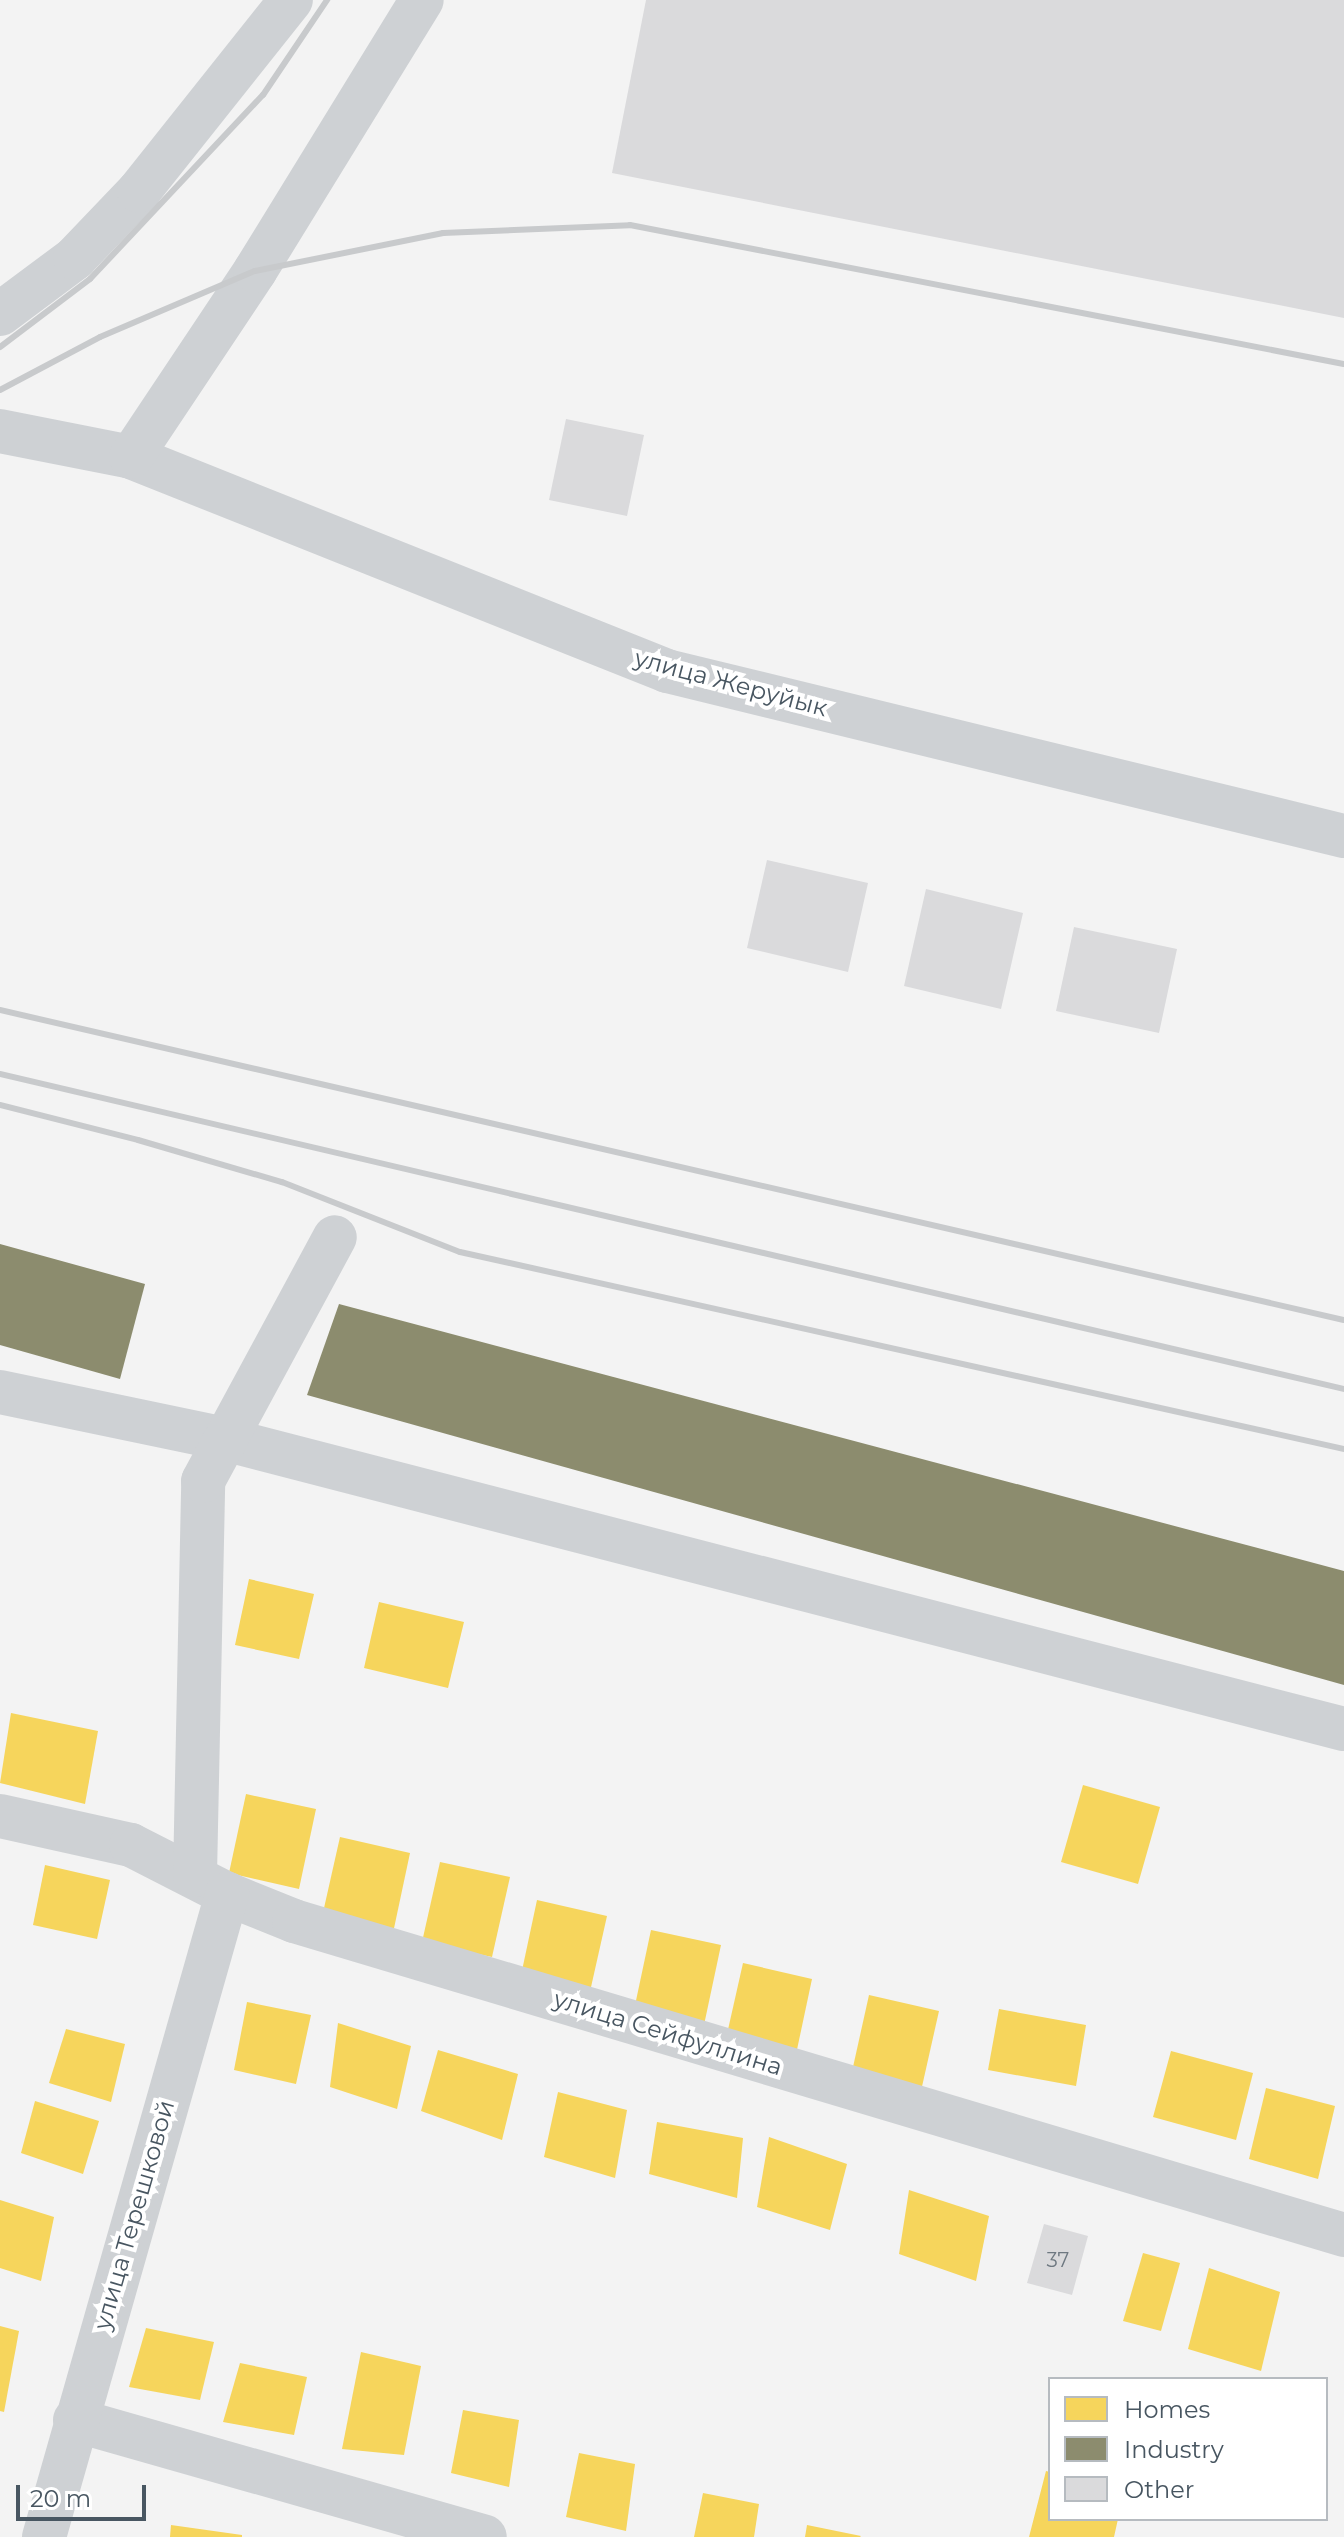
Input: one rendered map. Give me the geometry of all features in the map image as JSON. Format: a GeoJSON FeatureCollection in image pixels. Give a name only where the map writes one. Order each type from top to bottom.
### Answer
{"type":"FeatureCollection","features":[{"type":"Feature","properties":{"kind":"street"},"geometry":{"type":"LineString","coordinates":[[0,314],[75,258],[139,191],[291,0]]}},
{"type":"Feature","properties":{"kind":"street"},"geometry":{"type":"LineString","coordinates":[[131,457],[255,271],[422,0]]}},
{"type":"Feature","properties":{"kind":"street","name":"улица Жеруйык"},"geometry":{"type":"LineString","coordinates":[[0,431],[131,457],[667,671],[1344,836]]}},
{"type":"Feature","properties":{"kind":"street","name":"улица Терешковой"},"geometry":{"type":"LineString","coordinates":[[44,2537],[211,1884],[203,1481],[335,1237]]}},
{"type":"Feature","properties":{"kind":"street"},"geometry":{"type":"LineString","coordinates":[[0,1392],[224,1439],[1344,1729]]}},
{"type":"Feature","properties":{"kind":"street","name":"улица Сейфуллина"},"geometry":{"type":"LineString","coordinates":[[0,1816],[131,1845],[294,1921],[1344,2235]]}},
{"type":"Feature","properties":{"kind":"street"},"geometry":{"type":"LineString","coordinates":[[75,2420],[485,2537]]}},
{"type":"Feature","properties":{"kind":"building: Homes"},"geometry":{"type":"Polygon","coordinates":[[[249,1579],[314,1594],[299,1659],[235,1645],[249,1579]]]}},
{"type":"Feature","properties":{"kind":"building: Homes"},"geometry":{"type":"Polygon","coordinates":[[[379,1602],[464,1622],[448,1688],[364,1668],[379,1602]]]}},
{"type":"Feature","properties":{"kind":"building: Homes"},"geometry":{"type":"Polygon","coordinates":[[[11,1713],[98,1731],[85,1804],[0,1783],[11,1713]]]}},
{"type":"Feature","properties":{"kind":"building: Homes"},"geometry":{"type":"Polygon","coordinates":[[[1083,1785],[1160,1807],[1138,1884],[1061,1862],[1083,1785]]]}},
{"type":"Feature","properties":{"kind":"building: Homes"},"geometry":{"type":"Polygon","coordinates":[[[246,1794],[316,1809],[299,1889],[229,1873],[246,1794]]]}},
{"type":"Feature","properties":{"kind":"building: Homes"},"geometry":{"type":"Polygon","coordinates":[[[340,1837],[410,1853],[393,1933],[322,1917],[340,1837]]]}},
{"type":"Feature","properties":{"kind":"building: Homes"},"geometry":{"type":"Polygon","coordinates":[[[440,1862],[510,1877],[492,1957],[422,1942],[440,1862]]]}},
{"type":"Feature","properties":{"kind":"building: Homes"},"geometry":{"type":"Polygon","coordinates":[[[45,1865],[110,1880],[97,1939],[33,1925],[45,1865]]]}},
{"type":"Feature","properties":{"kind":"building: Homes"},"geometry":{"type":"Polygon","coordinates":[[[537,1900],[607,1916],[589,1996],[520,1980],[537,1900]]]}},
{"type":"Feature","properties":{"kind":"building: Homes"},"geometry":{"type":"Polygon","coordinates":[[[651,1930],[721,1945],[704,2025],[634,2010],[651,1930]]]}},
{"type":"Feature","properties":{"kind":"building: Homes"},"geometry":{"type":"Polygon","coordinates":[[[743,1963],[812,1979],[795,2059],[725,2043],[743,1963]]]}},
{"type":"Feature","properties":{"kind":"building: Homes"},"geometry":{"type":"Polygon","coordinates":[[[869,1995],[939,2011],[921,2091],[851,2076],[869,1995]]]}},
{"type":"Feature","properties":{"kind":"building: Homes"},"geometry":{"type":"Polygon","coordinates":[[[247,2002],[311,2015],[296,2084],[234,2070],[247,2002]]]}},
{"type":"Feature","properties":{"kind":"building: Homes"},"geometry":{"type":"Polygon","coordinates":[[[999,2009],[1086,2025],[1076,2086],[988,2070],[999,2009]]]}},
{"type":"Feature","properties":{"kind":"building: Homes"},"geometry":{"type":"Polygon","coordinates":[[[338,2023],[411,2046],[397,2109],[330,2087],[338,2023]]]}},
{"type":"Feature","properties":{"kind":"building: Homes"},"geometry":{"type":"Polygon","coordinates":[[[66,2029],[125,2044],[111,2102],[49,2083],[66,2029]]]}},
{"type":"Feature","properties":{"kind":"building: Homes"},"geometry":{"type":"Polygon","coordinates":[[[438,2050],[518,2074],[502,2140],[421,2111],[438,2050]]]}},
{"type":"Feature","properties":{"kind":"building: Homes"},"geometry":{"type":"Polygon","coordinates":[[[1171,2051],[1253,2073],[1236,2140],[1153,2117],[1171,2051]]]}},
{"type":"Feature","properties":{"kind":"building: Homes"},"geometry":{"type":"Polygon","coordinates":[[[1266,2088],[1335,2106],[1318,2179],[1249,2159],[1266,2088]]]}},
{"type":"Feature","properties":{"kind":"building: Homes"},"geometry":{"type":"Polygon","coordinates":[[[558,2092],[627,2110],[615,2178],[544,2157],[558,2092]]]}},
{"type":"Feature","properties":{"kind":"building: Homes"},"geometry":{"type":"Polygon","coordinates":[[[35,2101],[99,2121],[83,2174],[21,2153],[35,2101]]]}},
{"type":"Feature","properties":{"kind":"building: Homes"},"geometry":{"type":"Polygon","coordinates":[[[657,2122],[743,2138],[737,2198],[649,2174],[657,2122]]]}},
{"type":"Feature","properties":{"kind":"building: Homes"},"geometry":{"type":"Polygon","coordinates":[[[769,2137],[847,2164],[830,2230],[757,2207],[769,2137]]]}},
{"type":"Feature","properties":{"kind":"building: Homes"},"geometry":{"type":"Polygon","coordinates":[[[909,2190],[989,2216],[976,2281],[899,2254],[909,2190]]]}},
{"type":"Feature","properties":{"kind":"building: Homes"},"geometry":{"type":"Polygon","coordinates":[[[0,2200],[54,2217],[41,2281],[0,2268],[0,2200]]]}},
{"type":"Feature","properties":{"kind":"building: Homes"},"geometry":{"type":"Polygon","coordinates":[[[1143,2253],[1180,2263],[1161,2331],[1123,2321],[1143,2253]]]}},
{"type":"Feature","properties":{"kind":"building: Homes"},"geometry":{"type":"Polygon","coordinates":[[[1209,2268],[1280,2292],[1261,2371],[1188,2349],[1209,2268]]]}},
{"type":"Feature","properties":{"kind":"building: Homes"},"geometry":{"type":"Polygon","coordinates":[[[0,2326],[19,2331],[4,2412],[0,2411],[0,2326]]]}},
{"type":"Feature","properties":{"kind":"building: Homes"},"geometry":{"type":"Polygon","coordinates":[[[146,2328],[214,2342],[200,2400],[129,2387],[146,2328]]]}},
{"type":"Feature","properties":{"kind":"building: Homes"},"geometry":{"type":"Polygon","coordinates":[[[361,2352],[421,2366],[404,2455],[342,2449],[361,2352]]]}},
{"type":"Feature","properties":{"kind":"building: Homes"},"geometry":{"type":"Polygon","coordinates":[[[240,2363],[307,2377],[294,2435],[223,2422],[240,2363]]]}},
{"type":"Feature","properties":{"kind":"building: Homes"},"geometry":{"type":"Polygon","coordinates":[[[463,2410],[519,2420],[509,2487],[451,2473],[463,2410]]]}},
{"type":"Feature","properties":{"kind":"building: Homes"},"geometry":{"type":"Polygon","coordinates":[[[579,2453],[635,2464],[626,2531],[566,2517],[579,2453]]]}},
{"type":"Feature","properties":{"kind":"building: Homes"},"geometry":{"type":"Polygon","coordinates":[[[1046,2471],[1048,2521],[1118,2521],[1114,2537],[1029,2537],[1046,2471]]]}},
{"type":"Feature","properties":{"kind":"building: Homes"},"geometry":{"type":"Polygon","coordinates":[[[703,2493],[759,2504],[754,2537],[694,2537],[703,2493]]]}},
{"type":"Feature","properties":{"kind":"building: Homes"},"geometry":{"type":"Polygon","coordinates":[[[171,2525],[242,2535],[242,2537],[170,2537],[171,2525]]]}},
{"type":"Feature","properties":{"kind":"building: Homes"},"geometry":{"type":"Polygon","coordinates":[[[807,2525],[861,2536],[805,2537],[807,2525]]]}},
{"type":"Feature","properties":{"kind":"building: Industry"},"geometry":{"type":"Polygon","coordinates":[[[0,1244],[145,1284],[120,1379],[0,1345],[0,1244]]]}},
{"type":"Feature","properties":{"kind":"building: Industry"},"geometry":{"type":"Polygon","coordinates":[[[339,1304],[1344,1571],[1344,1685],[307,1395],[339,1304]]]}},
{"type":"Feature","properties":{"kind":"building: Other"},"geometry":{"type":"Polygon","coordinates":[[[646,0],[1344,0],[1344,318],[612,173],[646,0]]]}},
{"type":"Feature","properties":{"kind":"building: Other"},"geometry":{"type":"Polygon","coordinates":[[[566,419],[644,435],[627,516],[549,500],[566,419]]]}},
{"type":"Feature","properties":{"kind":"building: Other"},"geometry":{"type":"Polygon","coordinates":[[[767,860],[868,883],[848,972],[747,948],[767,860]]]}},
{"type":"Feature","properties":{"kind":"building: Other"},"geometry":{"type":"Polygon","coordinates":[[[926,889],[1023,913],[1001,1009],[904,986],[926,889]]]}},
{"type":"Feature","properties":{"kind":"building: Other"},"geometry":{"type":"Polygon","coordinates":[[[1074,927],[1177,949],[1159,1033],[1056,1011],[1074,927]]]}},
{"type":"Feature","properties":{"kind":"building: Other"},"geometry":{"type":"Polygon","coordinates":[[[1044,2224],[1088,2236],[1072,2295],[1027,2283],[1044,2224]]]}},
{"type":"Feature","properties":{"kind":"railway"},"geometry":{"type":"LineString","coordinates":[[0,347],[90,279],[263,95],[327,0]]}},
{"type":"Feature","properties":{"kind":"railway"},"geometry":{"type":"LineString","coordinates":[[0,390],[100,337],[255,271],[443,233],[630,225],[1344,364]]}},
{"type":"Feature","properties":{"kind":"railway"},"geometry":{"type":"LineString","coordinates":[[0,1010],[1344,1320]]}},
{"type":"Feature","properties":{"kind":"railway"},"geometry":{"type":"LineString","coordinates":[[0,1074],[1344,1389]]}},
{"type":"Feature","properties":{"kind":"railway"},"geometry":{"type":"LineString","coordinates":[[0,1105],[138,1140],[282,1182],[460,1252],[1344,1449]]}}]}
